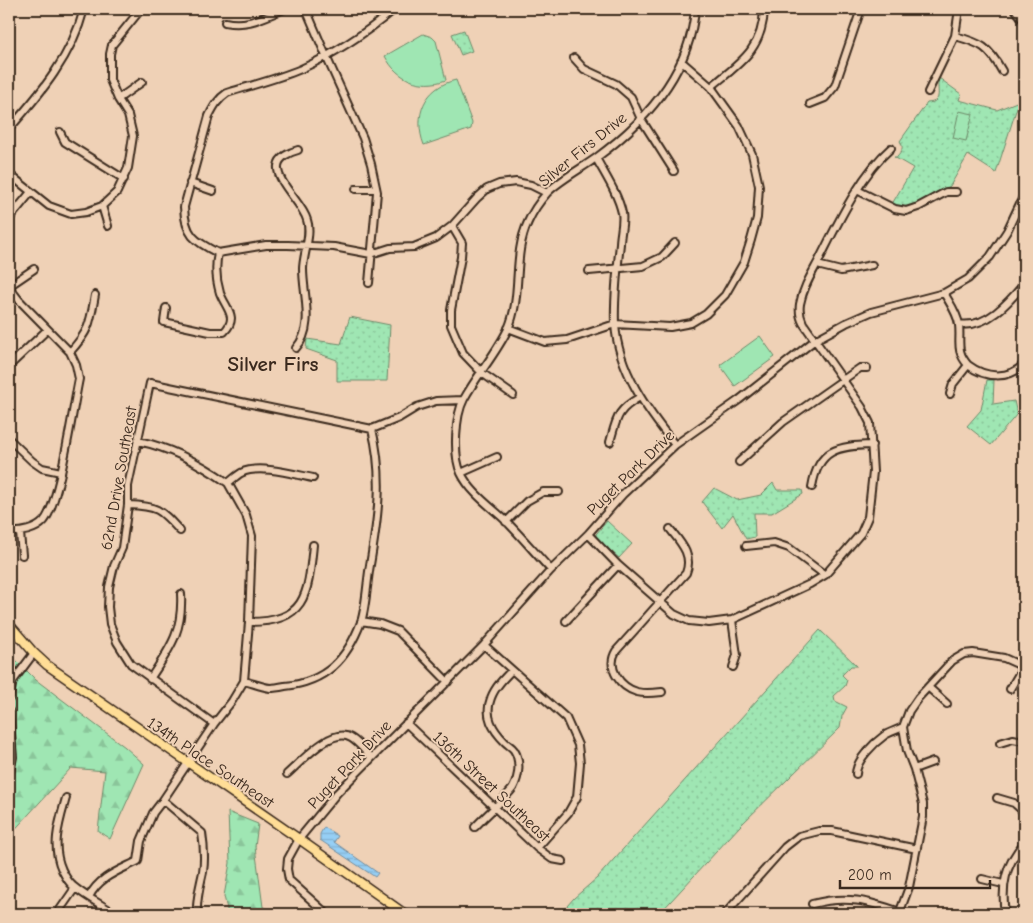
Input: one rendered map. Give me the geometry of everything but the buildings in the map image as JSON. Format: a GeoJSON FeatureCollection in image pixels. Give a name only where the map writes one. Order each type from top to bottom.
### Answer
{"type":"FeatureCollection","features":[{"type":"Feature","properties":{"kind":"main road","name":"134th Place Southeast"},"geometry":{"type":"LineString","coordinates":[[9,624],[34,654],[47,665],[299,838],[405,914]]}},
{"type":"Feature","properties":{"kind":"street"},"geometry":{"type":"LineString","coordinates":[[9,129],[39,95],[58,69],[73,39],[84,9]]}},
{"type":"Feature","properties":{"kind":"street"},"geometry":{"type":"LineString","coordinates":[[9,174],[49,206],[71,214],[86,212],[102,206],[118,192],[124,179],[133,136],[128,115],[118,99],[110,80],[110,54],[112,45],[141,9]]}},
{"type":"Feature","properties":{"kind":"street"},"geometry":{"type":"LineString","coordinates":[[225,22],[250,23],[284,9]]}},
{"type":"Feature","properties":{"kind":"street"},"geometry":{"type":"LineString","coordinates":[[306,9],[364,138],[376,188],[369,283]]}},
{"type":"Feature","properties":{"kind":"street"},"geometry":{"type":"LineString","coordinates":[[395,9],[326,56],[300,69],[227,93],[220,98],[209,116],[184,207],[184,219],[192,238],[218,253],[266,245],[306,245],[334,247],[371,254],[390,248],[414,246],[436,238],[452,226],[468,206],[487,189],[499,184],[516,182],[531,185],[547,193]]}},
{"type":"Feature","properties":{"kind":"street","name":"Silver Firs Drive"},"geometry":{"type":"LineString","coordinates":[[551,570],[472,489],[461,473],[457,456],[457,436],[463,400],[482,373],[508,328],[516,303],[519,251],[528,222],[547,193],[613,146],[655,105],[681,62],[694,21],[695,9]]}},
{"type":"Feature","properties":{"kind":"street"},"geometry":{"type":"LineString","coordinates":[[711,87],[748,56],[756,44],[762,29],[764,9]]}},
{"type":"Feature","properties":{"kind":"street"},"geometry":{"type":"LineString","coordinates":[[810,104],[825,98],[835,86],[861,9]]}},
{"type":"Feature","properties":{"kind":"street"},"geometry":{"type":"LineString","coordinates":[[928,92],[954,36],[959,9]]}},
{"type":"Feature","properties":{"kind":"street"},"geometry":{"type":"LineString","coordinates":[[1015,9],[1024,21]]}},
{"type":"Feature","properties":{"kind":"street"},"geometry":{"type":"LineString","coordinates":[[954,36],[972,40],[985,48],[993,55],[1002,71]]}},
{"type":"Feature","properties":{"kind":"street"},"geometry":{"type":"LineString","coordinates":[[574,58],[584,69],[616,84],[631,97],[641,119],[674,171]]}},
{"type":"Feature","properties":{"kind":"street"},"geometry":{"type":"LineString","coordinates":[[508,328],[545,342],[567,340],[615,324],[670,327],[691,323],[706,314],[725,295],[744,262],[757,218],[759,186],[752,154],[739,126],[711,87],[681,62]]}},
{"type":"Feature","properties":{"kind":"street"},"geometry":{"type":"LineString","coordinates":[[118,99],[142,82]]}},
{"type":"Feature","properties":{"kind":"street"},"geometry":{"type":"LineString","coordinates":[[60,132],[65,142],[124,179]]}},
{"type":"Feature","properties":{"kind":"street"},"geometry":{"type":"LineString","coordinates":[[588,534],[618,565],[674,614],[689,621],[709,623],[732,620],[810,584],[825,575],[861,533],[868,517],[873,472],[870,424],[862,406],[800,316],[800,305],[805,286],[857,190],[883,154],[891,148]]}},
{"type":"Feature","properties":{"kind":"street"},"geometry":{"type":"LineString","coordinates":[[296,348],[303,340],[307,314],[303,269],[308,221],[303,210],[279,175],[278,166],[281,159],[289,153],[298,150]]}},
{"type":"Feature","properties":{"kind":"street"},"geometry":{"type":"LineString","coordinates":[[596,158],[611,185],[622,214],[615,324],[620,351],[640,397],[675,445]]}},
{"type":"Feature","properties":{"kind":"street"},"geometry":{"type":"LineString","coordinates":[[190,183],[213,191]]}},
{"type":"Feature","properties":{"kind":"street"},"geometry":{"type":"LineString","coordinates":[[356,189],[376,188]]}},
{"type":"Feature","properties":{"kind":"street"},"geometry":{"type":"LineString","coordinates":[[857,190],[895,209],[906,212],[918,208],[946,192],[956,192]]}},
{"type":"Feature","properties":{"kind":"street"},"geometry":{"type":"LineString","coordinates":[[9,219],[31,192]]}},
{"type":"Feature","properties":{"kind":"street","name":"Puget Park Drive"},"geometry":{"type":"LineString","coordinates":[[326,914],[289,880],[288,859],[299,838],[337,793],[484,645],[551,570],[588,534],[623,494],[675,445],[739,400],[815,340],[871,312],[944,292],[968,279],[990,257],[1007,231],[1024,195]]}},
{"type":"Feature","properties":{"kind":"street"},"geometry":{"type":"LineString","coordinates":[[102,206],[108,226]]}},
{"type":"Feature","properties":{"kind":"street"},"geometry":{"type":"LineString","coordinates":[[452,226],[462,243],[451,310],[451,325],[463,353],[482,373],[513,396]]}},
{"type":"Feature","properties":{"kind":"street"},"geometry":{"type":"LineString","coordinates":[[589,271],[643,266],[662,257],[675,243]]}},
{"type":"Feature","properties":{"kind":"street"},"geometry":{"type":"LineString","coordinates":[[166,308],[164,322],[210,332],[224,332],[230,326],[231,317],[228,306],[220,294],[216,274],[218,253]]}},
{"type":"Feature","properties":{"kind":"street"},"geometry":{"type":"LineString","coordinates":[[817,265],[841,271],[872,265]]}},
{"type":"Feature","properties":{"kind":"street"},"geometry":{"type":"LineString","coordinates":[[9,532],[20,533],[34,528],[44,521],[52,509],[79,378],[70,352],[47,330],[9,286],[34,269]]}},
{"type":"Feature","properties":{"kind":"street"},"geometry":{"type":"LineString","coordinates":[[959,324],[978,324],[1004,305],[1024,284]]}},
{"type":"Feature","properties":{"kind":"street"},"geometry":{"type":"LineString","coordinates":[[944,292],[959,324],[958,345],[962,358],[968,366],[977,372],[1004,376],[1024,364]]}},
{"type":"Feature","properties":{"kind":"street"},"geometry":{"type":"LineString","coordinates":[[70,352],[86,334],[95,294]]}},
{"type":"Feature","properties":{"kind":"street"},"geometry":{"type":"LineString","coordinates":[[9,366],[47,330]]}},
{"type":"Feature","properties":{"kind":"street"},"geometry":{"type":"LineString","coordinates":[[950,394],[953,384],[968,366]]}},
{"type":"Feature","properties":{"kind":"street"},"geometry":{"type":"LineString","coordinates":[[739,462],[783,422],[860,368],[867,368]]}},
{"type":"Feature","properties":{"kind":"street","name":"62nd Drive Southeast"},"geometry":{"type":"LineString","coordinates":[[214,724],[131,664],[117,642],[110,624],[108,607],[109,586],[114,566],[122,548],[128,504],[128,486],[150,383],[372,429]]}},
{"type":"Feature","properties":{"kind":"street"},"geometry":{"type":"LineString","coordinates":[[610,442],[620,412],[640,397]]}},
{"type":"Feature","properties":{"kind":"street"},"geometry":{"type":"LineString","coordinates":[[244,681],[270,688],[302,685],[321,676],[335,665],[349,649],[361,621],[380,503],[376,445],[372,429],[399,418],[417,407],[436,401],[463,400]]}},
{"type":"Feature","properties":{"kind":"street"},"geometry":{"type":"LineString","coordinates":[[9,439],[42,468],[60,472]]}},
{"type":"Feature","properties":{"kind":"street"},"geometry":{"type":"LineString","coordinates":[[89,897],[94,887],[104,878],[138,861],[146,827],[153,813],[164,800],[244,681],[249,622],[252,536],[246,514],[228,483],[208,469],[183,455],[160,446],[138,442]]}},
{"type":"Feature","properties":{"kind":"street"},"geometry":{"type":"LineString","coordinates":[[812,487],[819,462],[830,453],[847,446],[872,444]]}},
{"type":"Feature","properties":{"kind":"street"},"geometry":{"type":"LineString","coordinates":[[461,473],[497,457]]}},
{"type":"Feature","properties":{"kind":"street"},"geometry":{"type":"LineString","coordinates":[[228,483],[241,473],[255,470],[277,471],[313,478]]}},
{"type":"Feature","properties":{"kind":"street"},"geometry":{"type":"LineString","coordinates":[[506,522],[527,501],[543,492],[559,492]]}},
{"type":"Feature","properties":{"kind":"street"},"geometry":{"type":"LineString","coordinates":[[128,504],[148,505],[163,512],[180,531]]}},
{"type":"Feature","properties":{"kind":"street"},"geometry":{"type":"LineString","coordinates":[[662,692],[636,692],[615,676],[612,658],[616,651],[686,573],[689,567],[687,552],[670,529]]}},
{"type":"Feature","properties":{"kind":"street"},"geometry":{"type":"LineString","coordinates":[[20,533],[22,555]]}},
{"type":"Feature","properties":{"kind":"street"},"geometry":{"type":"LineString","coordinates":[[746,546],[774,543],[789,548],[825,575]]}},
{"type":"Feature","properties":{"kind":"street"},"geometry":{"type":"LineString","coordinates":[[249,622],[274,621],[289,616],[298,607],[309,584],[312,545]]}},
{"type":"Feature","properties":{"kind":"street"},"geometry":{"type":"LineString","coordinates":[[566,621],[618,565]]}},
{"type":"Feature","properties":{"kind":"street"},"geometry":{"type":"LineString","coordinates":[[150,679],[178,631],[182,609],[181,594]]}},
{"type":"Feature","properties":{"kind":"street"},"geometry":{"type":"LineString","coordinates":[[732,620],[737,656],[733,666]]}},
{"type":"Feature","properties":{"kind":"street"},"geometry":{"type":"LineString","coordinates":[[361,621],[380,624],[398,631],[448,682]]}},
{"type":"Feature","properties":{"kind":"street"},"geometry":{"type":"LineString","coordinates":[[484,645],[566,718],[578,745],[580,762],[577,797],[568,813],[537,848]]}},
{"type":"Feature","properties":{"kind":"street"},"geometry":{"type":"LineString","coordinates":[[812,904],[828,900],[849,899],[872,903],[900,913],[909,887],[923,817],[923,804],[907,751],[903,727],[909,711],[952,661],[964,654],[973,653],[1004,658],[1024,667],[1010,689]]}},
{"type":"Feature","properties":{"kind":"street"},"geometry":{"type":"LineString","coordinates":[[9,699],[13,681],[34,654]]}},
{"type":"Feature","properties":{"kind":"street"},"geometry":{"type":"LineString","coordinates":[[475,827],[512,788],[518,770],[514,750],[497,734],[491,725],[488,708],[490,698],[495,690],[512,670]]}},
{"type":"Feature","properties":{"kind":"street"},"geometry":{"type":"LineString","coordinates":[[928,687],[947,704]]}},
{"type":"Feature","properties":{"kind":"street"},"geometry":{"type":"LineString","coordinates":[[9,711],[13,757],[9,778]]}},
{"type":"Feature","properties":{"kind":"street","name":"136th Street Southeast"},"geometry":{"type":"LineString","coordinates":[[406,723],[537,848],[552,859],[563,861]]}},
{"type":"Feature","properties":{"kind":"street"},"geometry":{"type":"LineString","coordinates":[[856,774],[856,767],[867,751],[885,735],[903,727]]}},
{"type":"Feature","properties":{"kind":"street"},"geometry":{"type":"LineString","coordinates":[[287,774],[329,738],[342,735],[351,738],[371,757]]}},
{"type":"Feature","properties":{"kind":"street"},"geometry":{"type":"LineString","coordinates":[[1000,743],[1013,739],[1024,741]]}},
{"type":"Feature","properties":{"kind":"street"},"geometry":{"type":"LineString","coordinates":[[914,769],[933,762]]}},
{"type":"Feature","properties":{"kind":"street"},"geometry":{"type":"LineString","coordinates":[[66,798],[58,828],[56,851],[58,861],[66,877],[75,888],[116,914]]}},
{"type":"Feature","properties":{"kind":"street"},"geometry":{"type":"LineString","coordinates":[[997,798],[1014,803],[1024,812]]}},
{"type":"Feature","properties":{"kind":"street"},"geometry":{"type":"LineString","coordinates":[[164,800],[202,833],[205,850],[198,889],[197,914]]}},
{"type":"Feature","properties":{"kind":"street"},"geometry":{"type":"LineString","coordinates":[[725,914],[785,847],[799,836],[819,831],[832,831],[917,849]]}},
{"type":"Feature","properties":{"kind":"street"},"geometry":{"type":"LineString","coordinates":[[1005,914],[1003,884],[1012,860],[1024,843]]}},
{"type":"Feature","properties":{"kind":"street"},"geometry":{"type":"LineString","coordinates":[[982,879],[1003,884]]}},
{"type":"Feature","properties":{"kind":"street"},"geometry":{"type":"LineString","coordinates":[[56,914],[75,888]]}},
{"type":"Feature","properties":{"kind":"green space"},"geometry":{"type":"Polygon","coordinates":[[[464,30],[472,51],[461,55],[452,34],[464,30]]]}},
{"type":"Feature","properties":{"kind":"green space"},"geometry":{"type":"Polygon","coordinates":[[[423,34],[432,37],[436,41],[446,80],[437,83],[419,83],[403,77],[385,56],[423,34]]]}},
{"type":"Feature","properties":{"kind":"green space"},"geometry":{"type":"Polygon","coordinates":[[[939,78],[961,94],[959,100],[997,110],[1019,101],[996,173],[968,155],[950,186],[914,206],[905,208],[897,206],[892,204],[913,168],[894,157],[897,157],[902,149],[900,141],[927,103],[933,102],[938,98],[939,78]]]}},
{"type":"Feature","properties":{"kind":"green space"},"geometry":{"type":"Polygon","coordinates":[[[456,80],[472,123],[471,129],[424,145],[420,124],[424,104],[436,89],[456,80]]]}},
{"type":"Feature","properties":{"kind":"green space"},"geometry":{"type":"Polygon","coordinates":[[[959,111],[973,114],[966,141],[953,138],[959,111]]]}},
{"type":"Feature","properties":{"kind":"green space"},"geometry":{"type":"Polygon","coordinates":[[[350,317],[390,325],[387,381],[337,381],[337,360],[306,349],[307,339],[341,344],[350,317]]]}},
{"type":"Feature","properties":{"kind":"green space"},"geometry":{"type":"Polygon","coordinates":[[[760,336],[775,357],[735,386],[720,365],[760,336]]]}},
{"type":"Feature","properties":{"kind":"green space"},"geometry":{"type":"Polygon","coordinates":[[[987,380],[994,380],[993,404],[1014,401],[1017,414],[991,445],[967,426],[981,410],[987,380]]]}},
{"type":"Feature","properties":{"kind":"green space"},"geometry":{"type":"Polygon","coordinates":[[[773,483],[777,490],[802,490],[803,494],[772,513],[754,513],[755,537],[746,539],[733,514],[722,528],[702,502],[714,488],[737,500],[761,495],[773,483]]]}},
{"type":"Feature","properties":{"kind":"green space"},"geometry":{"type":"Polygon","coordinates":[[[607,521],[632,544],[619,558],[596,538],[596,534],[607,521]]]}},
{"type":"Feature","properties":{"kind":"green space"},"geometry":{"type":"Polygon","coordinates":[[[820,630],[857,666],[851,666],[842,675],[847,680],[845,686],[834,696],[835,701],[847,707],[842,716],[840,728],[740,826],[659,914],[560,914],[574,898],[597,878],[820,630]]]}},
{"type":"Feature","properties":{"kind":"green space"},"geometry":{"type":"Polygon","coordinates":[[[9,653],[36,680],[125,747],[144,764],[110,839],[98,831],[105,771],[71,768],[9,836],[9,653]]]}},
{"type":"Feature","properties":{"kind":"green space"},"geometry":{"type":"Polygon","coordinates":[[[228,812],[258,824],[255,847],[263,907],[281,914],[228,914],[224,896],[230,863],[228,812]]]}},
{"type":"Feature","properties":{"kind":"water"},"geometry":{"type":"Polygon","coordinates":[[[324,827],[338,836],[334,842],[378,873],[375,877],[320,840],[320,834],[324,827]]]}},
{"type":"Feature","properties":{"kind":"district","name":"Silver Firs"},"geometry":{"type":"Point","coordinates":[273,364]}}]}
